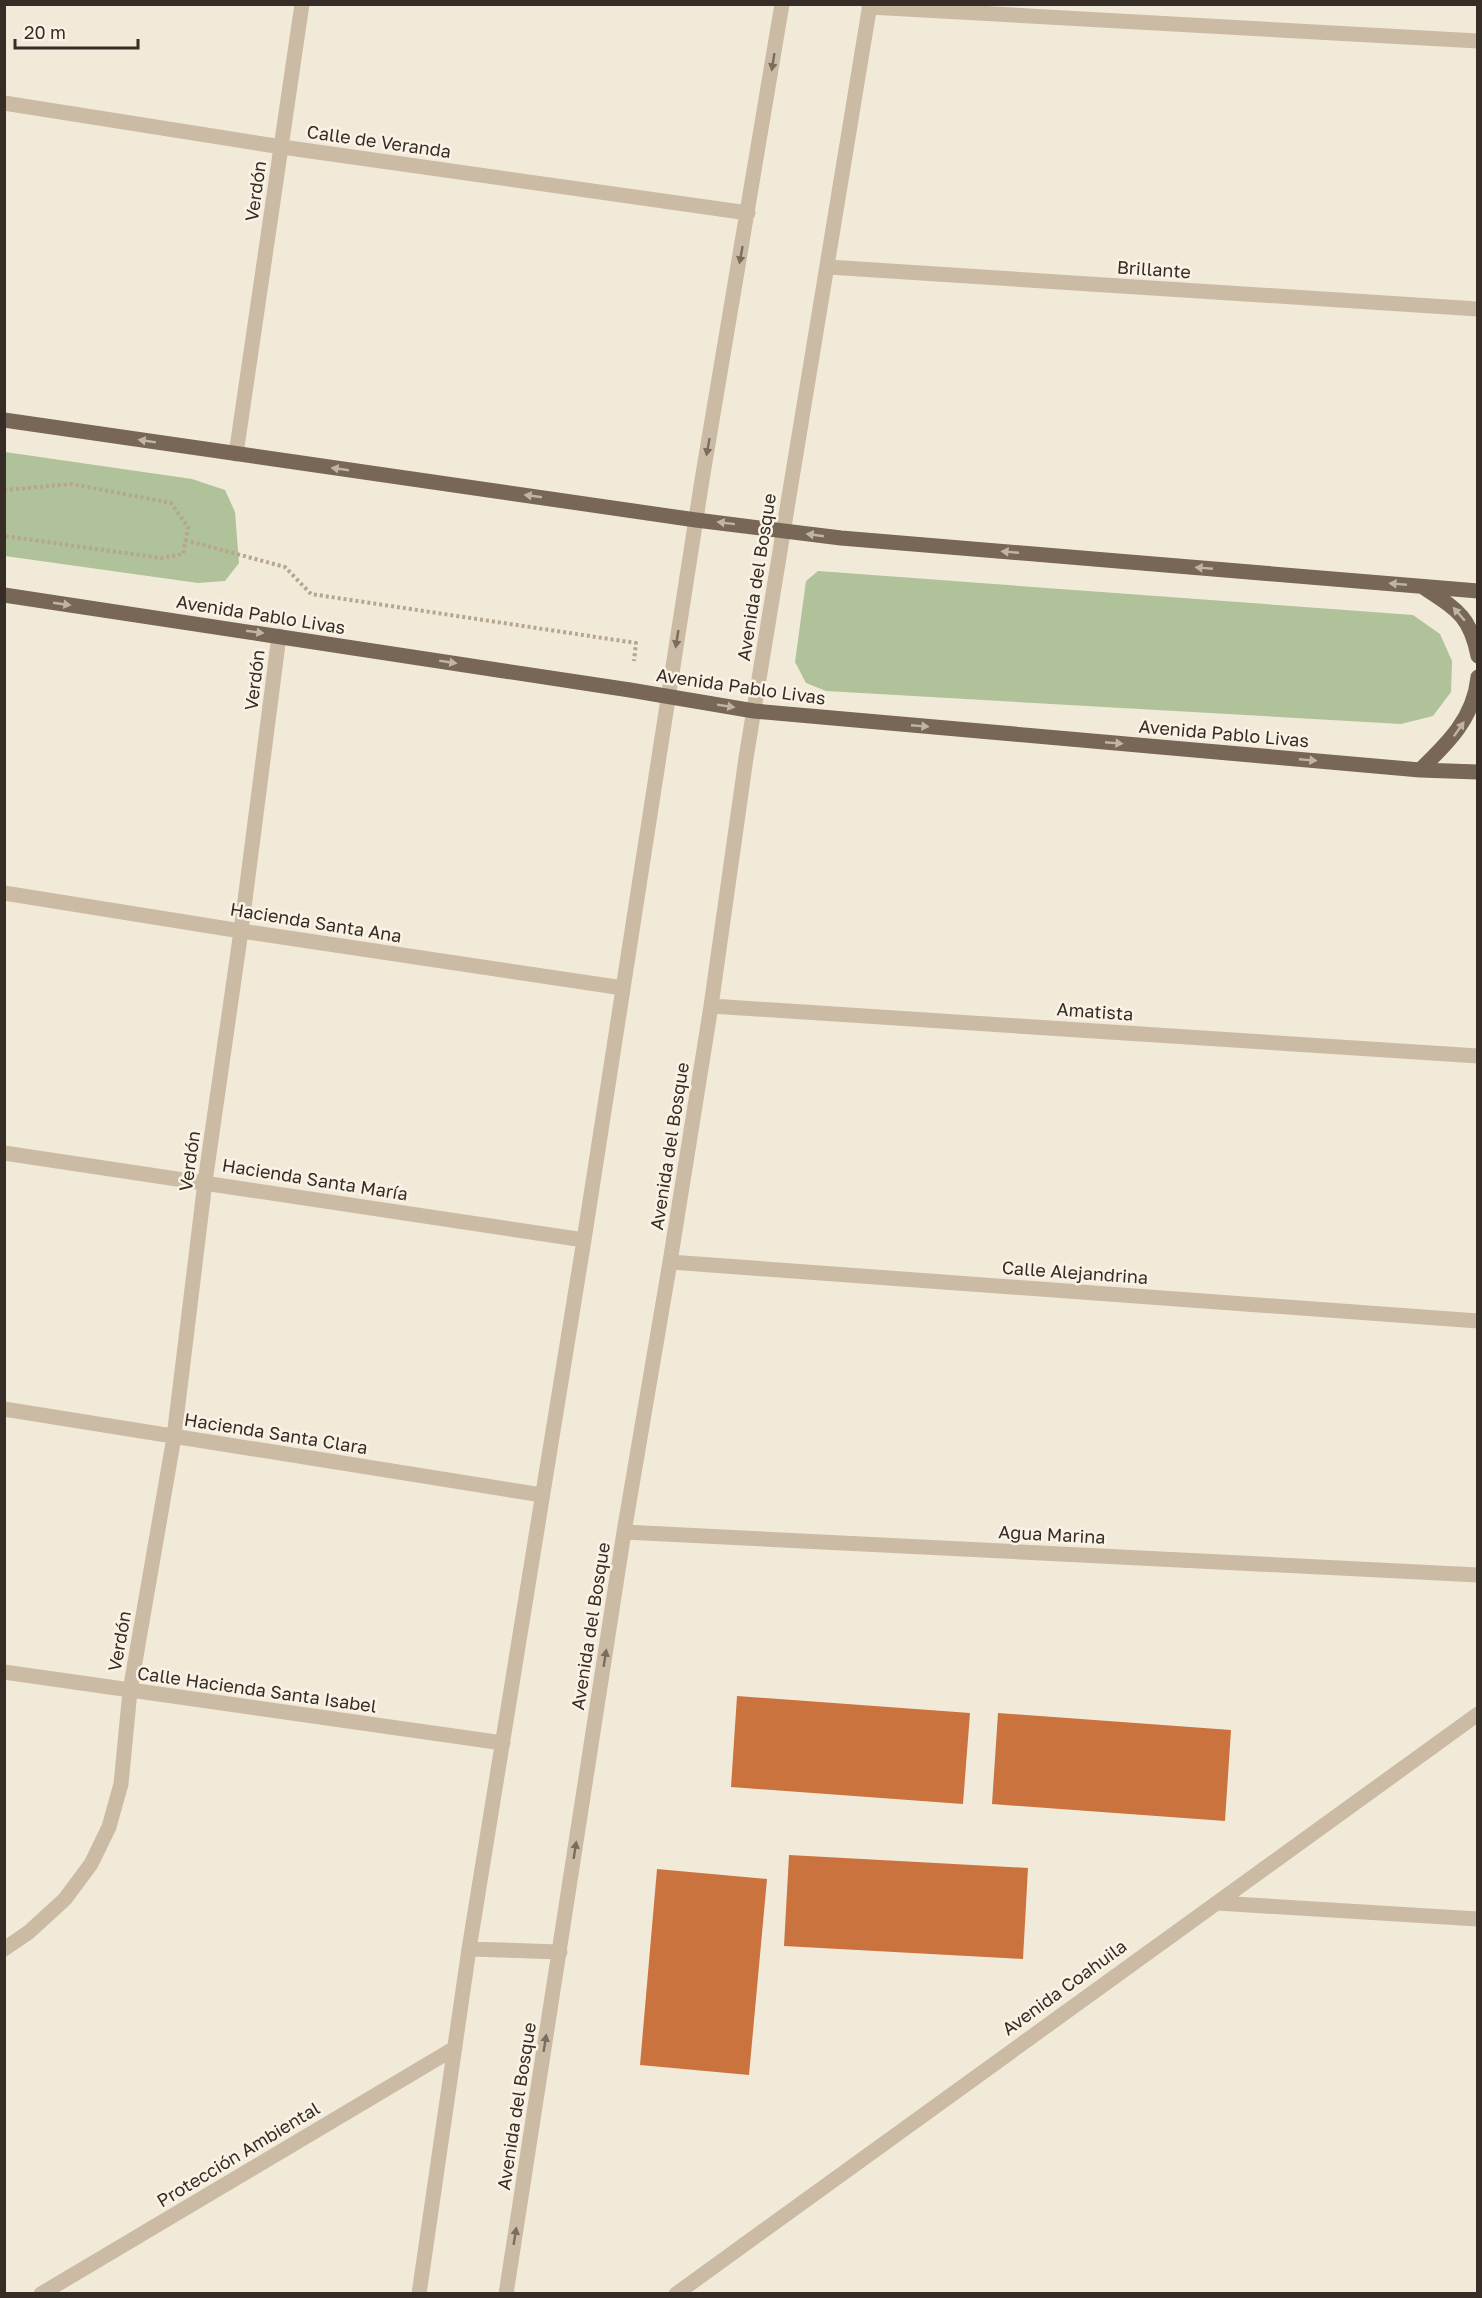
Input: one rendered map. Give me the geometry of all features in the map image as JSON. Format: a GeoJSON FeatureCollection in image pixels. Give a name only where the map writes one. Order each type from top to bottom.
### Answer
{"type":"FeatureCollection","features":[{"type":"Feature","properties":{"kind":"main road"},"geometry":{"type":"LineString","coordinates":[[4,420],[696,520],[863,540],[1478,591]]}},
{"type":"Feature","properties":{"kind":"main road"},"geometry":{"type":"LineString","coordinates":[[1422,586],[1454,607],[1465,620],[1474,636],[1478,656]]}},
{"type":"Feature","properties":{"kind":"main road","name":"Avenida Pablo Livas"},"geometry":{"type":"LineString","coordinates":[[4,595],[754,711],[1420,770],[1478,772]]}},
{"type":"Feature","properties":{"kind":"main road"},"geometry":{"type":"LineString","coordinates":[[1420,770],[1447,745],[1462,726],[1471,707],[1478,677]]}},
{"type":"Feature","properties":{"kind":"street","name":"Verdón"},"geometry":{"type":"LineString","coordinates":[[236,454],[302,4]]}},
{"type":"Feature","properties":{"kind":"street"},"geometry":{"type":"LineString","coordinates":[[419,2294],[469,1949],[584,1240],[696,520],[782,4]]}},
{"type":"Feature","properties":{"kind":"street"},"geometry":{"type":"LineString","coordinates":[[869,6],[1478,41]]}},
{"type":"Feature","properties":{"kind":"street","name":"Avenida del Bosque"},"geometry":{"type":"LineString","coordinates":[[506,2294],[624,1532],[711,1006],[754,711],[869,6]]}},
{"type":"Feature","properties":{"kind":"street","name":"Calle de Veranda"},"geometry":{"type":"LineString","coordinates":[[4,103],[282,147],[748,213]]}},
{"type":"Feature","properties":{"kind":"street","name":"Brillante"},"geometry":{"type":"LineString","coordinates":[[828,267],[1478,309]]}},
{"type":"Feature","properties":{"kind":"street","name":"Verdón"},"geometry":{"type":"LineString","coordinates":[[4,1949],[29,1932],[65,1899],[91,1864],[110,1827],[121,1784],[130,1691],[174,1437],[205,1182],[241,931],[279,636]]}},
{"type":"Feature","properties":{"kind":"street","name":"Hacienda Santa Ana"},"geometry":{"type":"LineString","coordinates":[[4,893],[623,988]]}},
{"type":"Feature","properties":{"kind":"street","name":"Amatista"},"geometry":{"type":"LineString","coordinates":[[711,1006],[1478,1056]]}},
{"type":"Feature","properties":{"kind":"street","name":"Hacienda Santa María"},"geometry":{"type":"LineString","coordinates":[[4,1153],[584,1240]]}},
{"type":"Feature","properties":{"kind":"street","name":"Calle Alejandrina"},"geometry":{"type":"LineString","coordinates":[[670,1262],[1478,1321]]}},
{"type":"Feature","properties":{"kind":"street","name":"Hacienda Santa Clara"},"geometry":{"type":"LineString","coordinates":[[4,1409],[542,1495]]}},
{"type":"Feature","properties":{"kind":"street","name":"Agua Marina"},"geometry":{"type":"LineString","coordinates":[[624,1532],[1478,1575]]}},
{"type":"Feature","properties":{"kind":"street","name":"Calle Hacienda Santa Isabel"},"geometry":{"type":"LineString","coordinates":[[4,1672],[503,1743]]}},
{"type":"Feature","properties":{"kind":"street","name":"Avenida Coahuila"},"geometry":{"type":"LineString","coordinates":[[676,2294],[1478,1713]]}},
{"type":"Feature","properties":{"kind":"street"},"geometry":{"type":"LineString","coordinates":[[1217,1903],[1478,1919]]}},
{"type":"Feature","properties":{"kind":"street"},"geometry":{"type":"LineString","coordinates":[[469,1949],[560,1953]]}},
{"type":"Feature","properties":{"kind":"street","name":"Protección Ambiental"},"geometry":{"type":"LineString","coordinates":[[41,2294],[455,2048]]}},
{"type":"Feature","properties":{"kind":"path"},"geometry":{"type":"LineString","coordinates":[[4,490],[72,484],[171,503],[188,527],[183,554],[161,558],[4,536]]}},
{"type":"Feature","properties":{"kind":"path"},"geometry":{"type":"LineString","coordinates":[[185,540],[285,567],[311,594],[636,644],[630,690]]}},
{"type":"Feature","properties":{"kind":"green space"},"geometry":{"type":"Polygon","coordinates":[[[5,452],[192,479],[225,490],[235,512],[239,563],[225,581],[198,583],[5,556],[5,452]]]}},
{"type":"Feature","properties":{"kind":"green space"},"geometry":{"type":"Polygon","coordinates":[[[818,571],[1413,615],[1440,634],[1452,661],[1451,692],[1433,716],[1401,724],[826,691],[806,683],[795,662],[806,581],[818,571]]]}},
{"type":"Feature","properties":{"kind":"building"},"geometry":{"type":"Polygon","coordinates":[[[737,1696],[970,1713],[963,1804],[731,1787],[737,1696]]]}},
{"type":"Feature","properties":{"kind":"building"},"geometry":{"type":"Polygon","coordinates":[[[998,1713],[1231,1730],[1225,1821],[992,1804],[998,1713]]]}},
{"type":"Feature","properties":{"kind":"building"},"geometry":{"type":"Polygon","coordinates":[[[789,1855],[1028,1868],[1023,1959],[784,1946],[789,1855]]]}},
{"type":"Feature","properties":{"kind":"building"},"geometry":{"type":"Polygon","coordinates":[[[657,1869],[767,1879],[749,2075],[640,2065],[657,1869]]]}}]}
